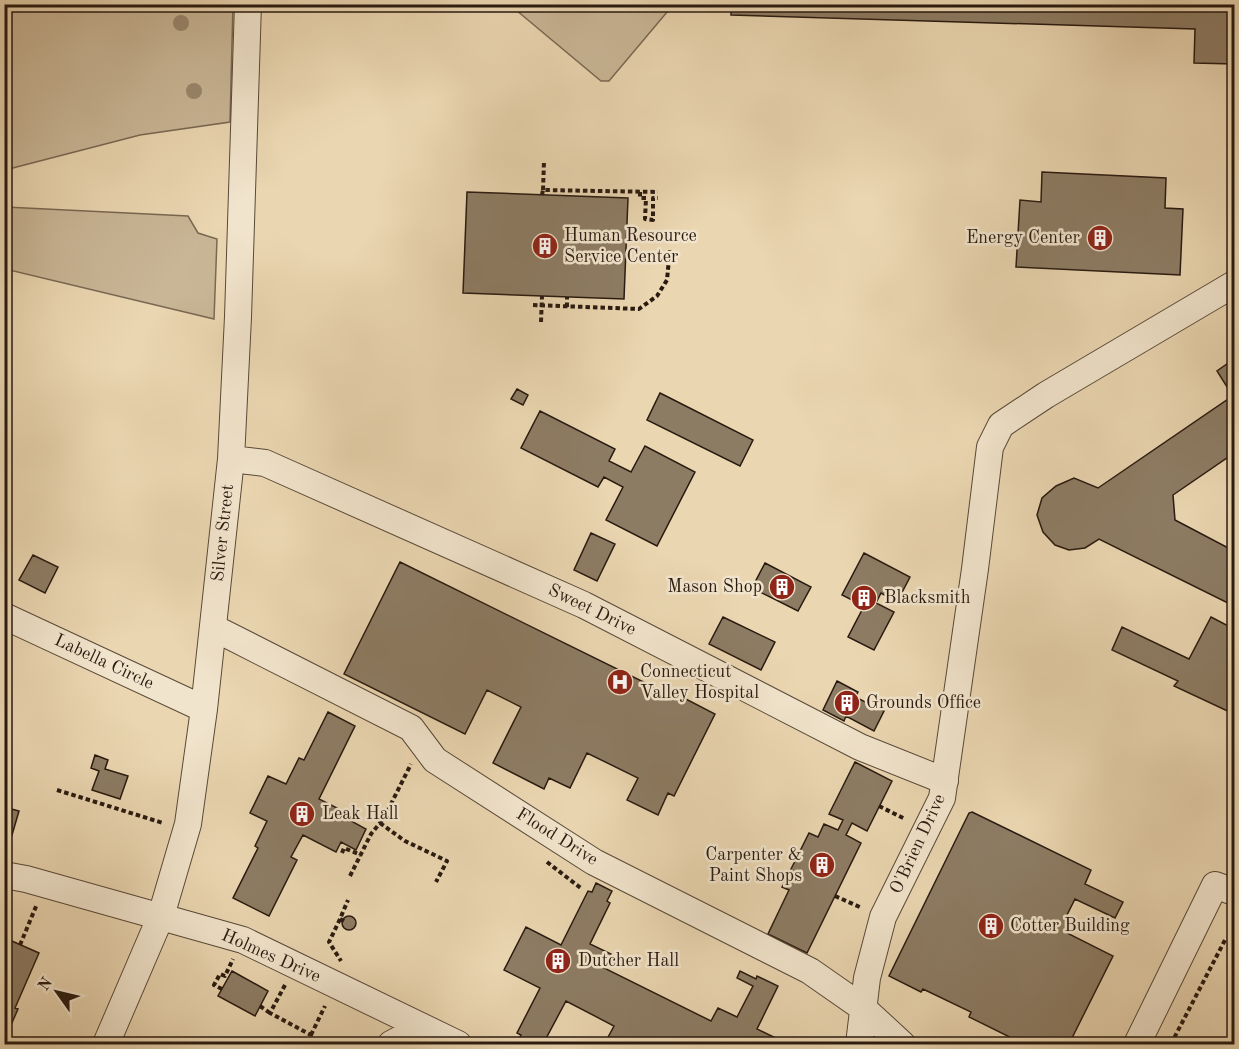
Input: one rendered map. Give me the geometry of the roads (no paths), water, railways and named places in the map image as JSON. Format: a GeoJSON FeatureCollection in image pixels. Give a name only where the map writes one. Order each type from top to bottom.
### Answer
{"type":"FeatureCollection","features":[{"type":"Feature","properties":{"kind":"street","name":"Silver Street"},"geometry":{"type":"LineString","coordinates":[[106,1044],[161,916],[188,824],[204,709],[231,459],[248,4]]}},
{"type":"Feature","properties":{"kind":"street","name":"O'Brien Drive"},"geometry":{"type":"LineString","coordinates":[[859,1044],[871,955],[883,917],[942,798],[990,447],[1001,425],[1046,395],[1234,284]]}},
{"type":"Feature","properties":{"kind":"street","name":"Sweet Drive"},"geometry":{"type":"LineString","coordinates":[[231,459],[265,464],[584,605],[860,747],[945,781]]}},
{"type":"Feature","properties":{"kind":"street","name":"Labella Circle"},"geometry":{"type":"LineString","coordinates":[[4,616],[204,709]]}},
{"type":"Feature","properties":{"kind":"street","name":"Flood Drive"},"geometry":{"type":"LineString","coordinates":[[214,628],[411,728],[435,760],[594,862],[810,971],[863,1008],[902,1044]]}},
{"type":"Feature","properties":{"kind":"street","name":"Holmes Drive"},"geometry":{"type":"LineString","coordinates":[[4,875],[45,884],[243,940],[458,1044]]}},
{"type":"Feature","properties":{"kind":"street"},"geometry":{"type":"LineString","coordinates":[[1137,1044],[1225,889]]}},
{"type":"Feature","properties":{"kind":"street"},"geometry":{"type":"LineString","coordinates":[[391,1044],[422,1027]]}},
{"type":"Feature","properties":{"kind":"place","name":"Energy Center"},"geometry":{"type":"Point","coordinates":[1100,238]}},
{"type":"Feature","properties":{"kind":"place","name":"Human Resource Service Center"},"geometry":{"type":"Point","coordinates":[545,246]}},
{"type":"Feature","properties":{"kind":"place","name":"Mason Shop"},"geometry":{"type":"Point","coordinates":[782,587]}},
{"type":"Feature","properties":{"kind":"place","name":"Blacksmith"},"geometry":{"type":"Point","coordinates":[864,598]}},
{"type":"Feature","properties":{"kind":"place","name":"Connecticut Valley Hospital"},"geometry":{"type":"Point","coordinates":[620,682]}},
{"type":"Feature","properties":{"kind":"place","name":"Grounds Office"},"geometry":{"type":"Point","coordinates":[847,703]}},
{"type":"Feature","properties":{"kind":"place","name":"Leak Hall"},"geometry":{"type":"Point","coordinates":[302,814]}},
{"type":"Feature","properties":{"kind":"place","name":"Carpenter & Paint Shops"},"geometry":{"type":"Point","coordinates":[822,865]}},
{"type":"Feature","properties":{"kind":"place","name":"Cotter Building"},"geometry":{"type":"Point","coordinates":[991,926]}},
{"type":"Feature","properties":{"kind":"place","name":"Dutcher Hall"},"geometry":{"type":"Point","coordinates":[558,961]}}]}
